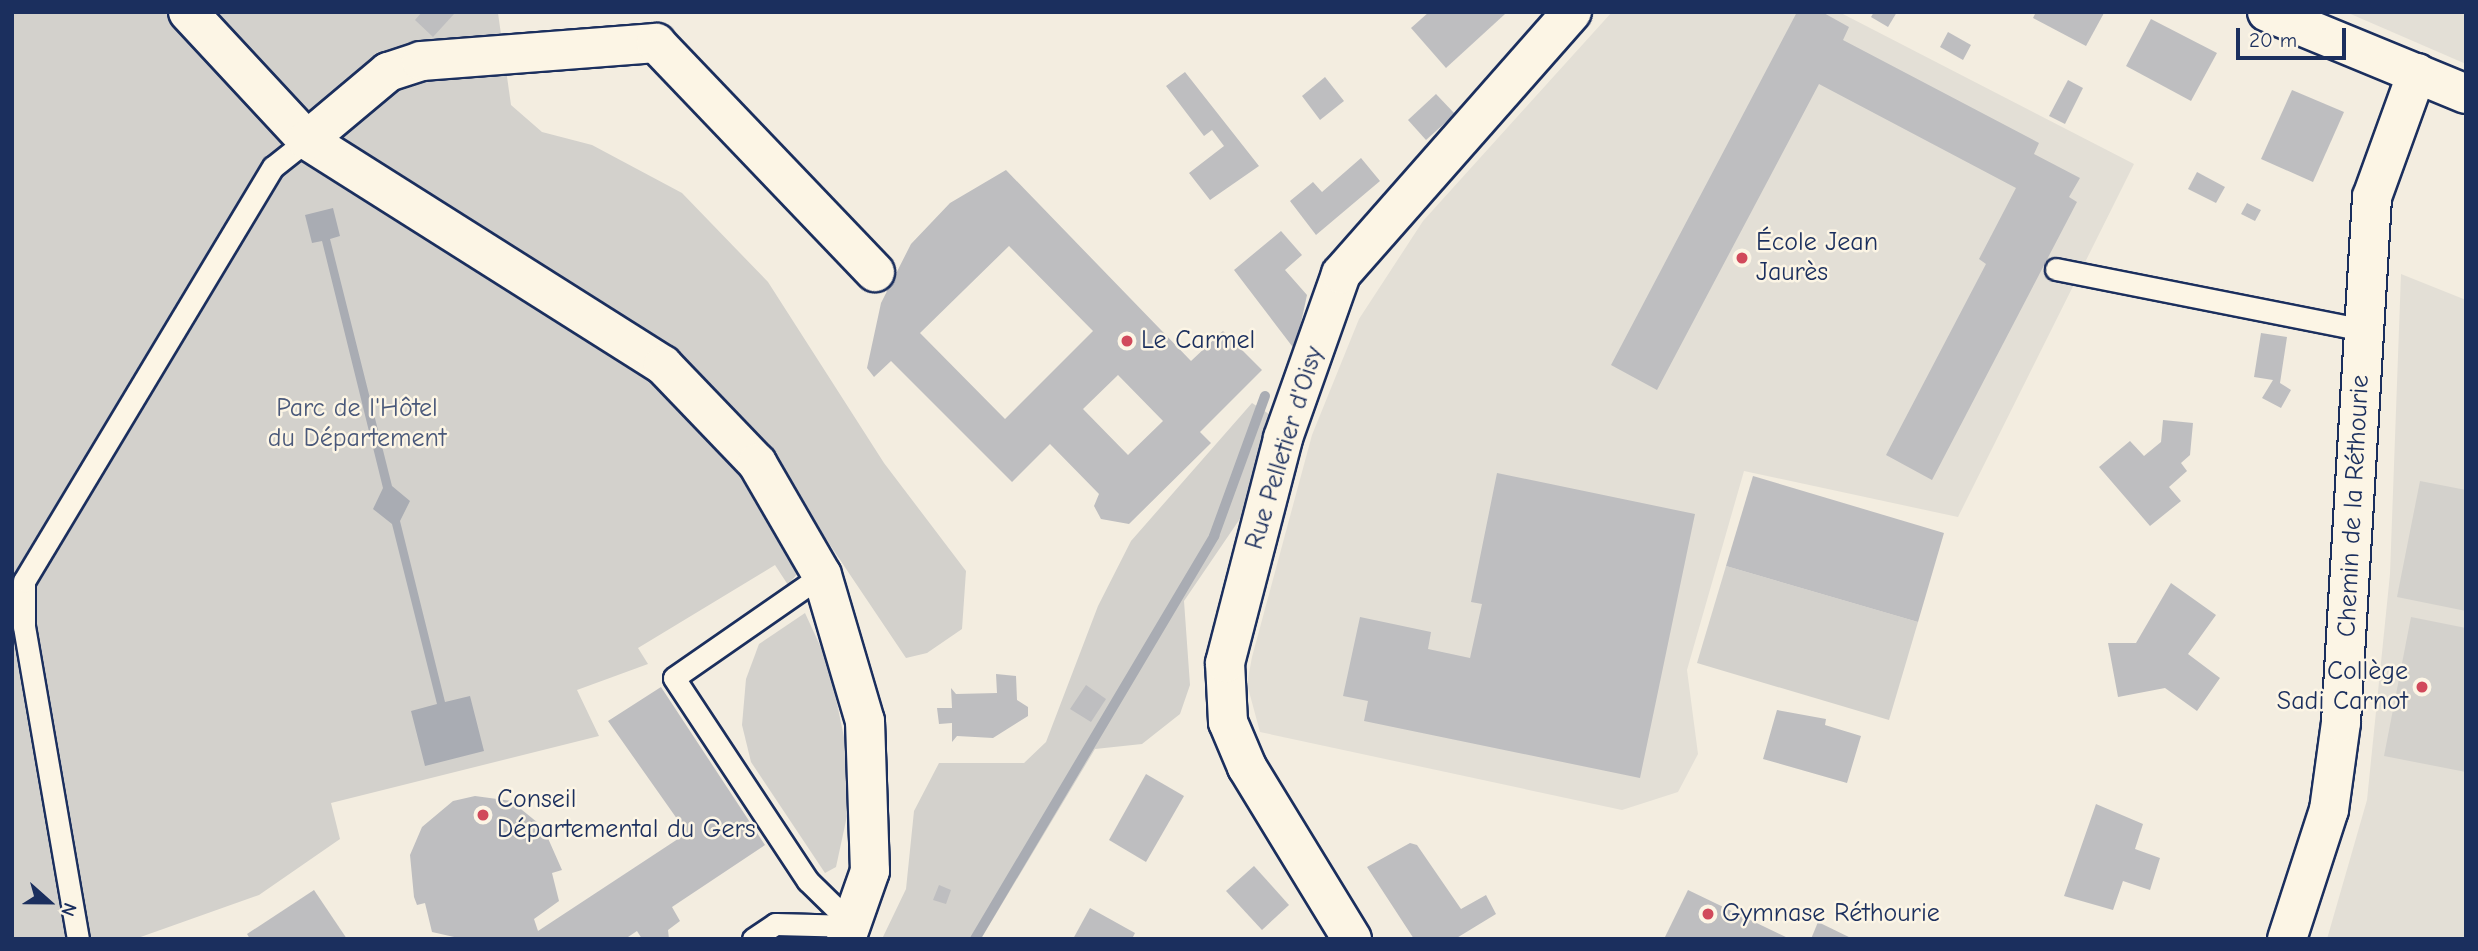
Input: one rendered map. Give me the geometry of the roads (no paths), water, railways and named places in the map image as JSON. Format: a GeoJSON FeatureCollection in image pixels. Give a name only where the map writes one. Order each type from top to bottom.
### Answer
{"type":"FeatureCollection","features":[{"type":"Feature","properties":{"kind":"street"},"geometry":{"type":"LineString","coordinates":[[188,12],[307,140],[663,365],[758,463],[822,575],[865,720],[870,871],[850,933]]}},
{"type":"Feature","properties":{"kind":"street","name":"Rue Pelletier d'Oisy"},"geometry":{"type":"LineString","coordinates":[[1352,939],[1247,767],[1228,722],[1225,663],[1283,438],[1341,274],[1572,12]]}},
{"type":"Feature","properties":{"kind":"street"},"geometry":{"type":"LineString","coordinates":[[2267,12],[2466,94]]}},
{"type":"Feature","properties":{"kind":"street"},"geometry":{"type":"LineString","coordinates":[[307,140],[387,72],[421,61],[656,43],[875,272]]}},
{"type":"Feature","properties":{"kind":"street","name":"Chemin de la Réthourie"},"geometry":{"type":"LineString","coordinates":[[2287,939],[2329,810],[2342,722],[2362,330],[2372,197],[2417,74]]}},
{"type":"Feature","properties":{"kind":"lane"},"geometry":{"type":"LineString","coordinates":[[78,939],[24,626],[24,581],[272,167],[307,140]]}},
{"type":"Feature","properties":{"kind":"lane"},"geometry":{"type":"LineString","coordinates":[[2056,269],[2362,330]]}},
{"type":"Feature","properties":{"kind":"lane"},"geometry":{"type":"LineString","coordinates":[[822,575],[674,678],[808,881],[850,933]]}},
{"type":"Feature","properties":{"kind":"lane"},"geometry":{"type":"LineString","coordinates":[[753,939],[775,924],[850,933]]}},
{"type":"Feature","properties":{"kind":"waterway"},"geometry":{"type":"LineString","coordinates":[[975,939],[1214,536],[1265,396]]}},
{"type":"Feature","properties":{"kind":"place","name":"École Jean Jaurès"},"geometry":{"type":"Point","coordinates":[1742,258]}},
{"type":"Feature","properties":{"kind":"place","name":"Le Carmel"},"geometry":{"type":"Point","coordinates":[1127,341]}},
{"type":"Feature","properties":{"kind":"place","name":"Collège Sadi Carnot"},"geometry":{"type":"Point","coordinates":[2422,687]}},
{"type":"Feature","properties":{"kind":"place","name":"Conseil Départemental du Gers"},"geometry":{"type":"Point","coordinates":[483,815]}},
{"type":"Feature","properties":{"kind":"place","name":"Gymnase Réthourie"},"geometry":{"type":"Point","coordinates":[1708,914]}},
{"type":"Feature","properties":{"kind":"park label","name":"Parc de l'Hôtel du Département"},"geometry":{"type":"Point","coordinates":[357,424]}}]}
